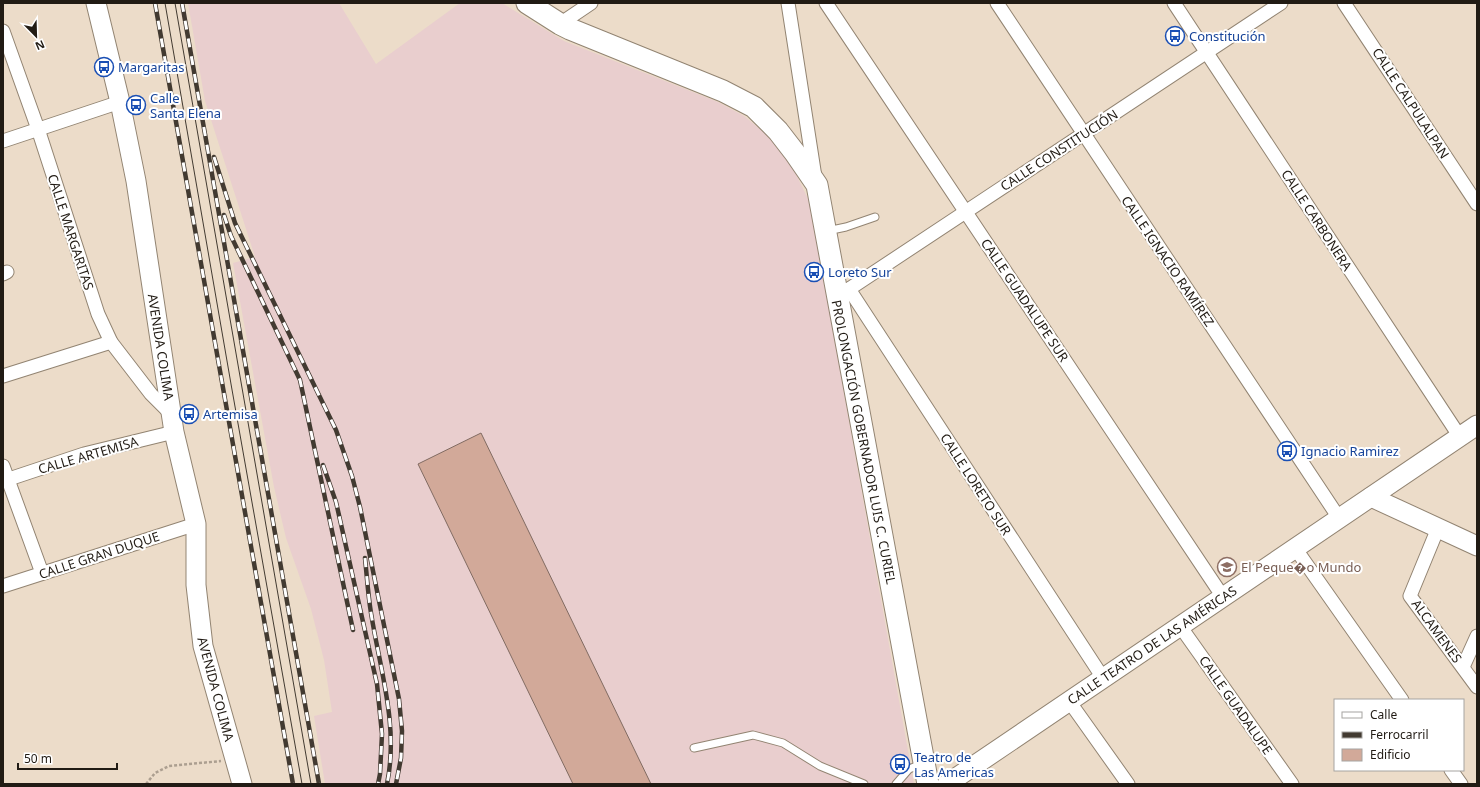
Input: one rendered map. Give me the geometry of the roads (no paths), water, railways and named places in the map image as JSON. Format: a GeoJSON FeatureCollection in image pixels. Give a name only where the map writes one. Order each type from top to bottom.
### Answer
{"type":"FeatureCollection","features":[{"type":"Feature","properties":{"kind":"main road","name":"PROLONGACIÓN GOBERNADOR LUIS C. CURIEL"},"geometry":{"type":"LineString","coordinates":[[527,3],[560,24],[723,91],[754,107],[778,131],[817,184],[825,232],[843,293],[928,784]]}},
{"type":"Feature","properties":{"kind":"street","name":"AVENIDA COLIMA"},"geometry":{"type":"LineString","coordinates":[[96,3],[120,102],[136,181],[173,424],[196,524],[196,585],[203,646],[242,784]]}},
{"type":"Feature","properties":{"kind":"street"},"geometry":{"type":"LineString","coordinates":[[560,24],[591,3]]}},
{"type":"Feature","properties":{"kind":"street"},"geometry":{"type":"LineString","coordinates":[[788,3],[817,184]]}},
{"type":"Feature","properties":{"kind":"street","name":"CALLE GUADALUPE SUR"},"geometry":{"type":"LineString","coordinates":[[826,3],[1223,597]]}},
{"type":"Feature","properties":{"kind":"street","name":"CALLE IGNACIO RAMÍREZ"},"geometry":{"type":"LineString","coordinates":[[997,3],[1339,518]]}},
{"type":"Feature","properties":{"kind":"street","name":"CALLE CARBONERA"},"geometry":{"type":"LineString","coordinates":[[1174,3],[1460,437]]}},
{"type":"Feature","properties":{"kind":"street","name":"CALLE CONSTITUCIÓN"},"geometry":{"type":"LineString","coordinates":[[843,293],[1281,3]]}},
{"type":"Feature","properties":{"kind":"street","name":"CALLE CALPULALPAN"},"geometry":{"type":"LineString","coordinates":[[1344,3],[1477,204]]}},
{"type":"Feature","properties":{"kind":"street","name":"CALLE MARGARITAS"},"geometry":{"type":"LineString","coordinates":[[3,31],[38,129],[98,314],[111,342],[173,424]]}},
{"type":"Feature","properties":{"kind":"street"},"geometry":{"type":"LineString","coordinates":[[3,141],[120,102]]}},
{"type":"Feature","properties":{"kind":"street","name":"CALLE LORETO SUR"},"geometry":{"type":"LineString","coordinates":[[843,293],[1103,678]]}},
{"type":"Feature","properties":{"kind":"street"},"geometry":{"type":"LineString","coordinates":[[3,376],[111,342]]}},
{"type":"Feature","properties":{"kind":"street","name":"CALLE ARTEMISA"},"geometry":{"type":"LineString","coordinates":[[6,480],[173,424]]}},
{"type":"Feature","properties":{"kind":"street","name":"CALLE TEATRO DE LAS AMÉRICAS"},"geometry":{"type":"LineString","coordinates":[[947,784],[1477,425]]}},
{"type":"Feature","properties":{"kind":"street"},"geometry":{"type":"LineString","coordinates":[[3,466],[6,480],[42,573]]}},
{"type":"Feature","properties":{"kind":"street"},"geometry":{"type":"LineString","coordinates":[[1371,497],[1477,546]]}},
{"type":"Feature","properties":{"kind":"street","name":"CALLE GRAN DUQUE"},"geometry":{"type":"LineString","coordinates":[[3,586],[196,524]]}},
{"type":"Feature","properties":{"kind":"street","name":"ALCAMENES"},"geometry":{"type":"LineString","coordinates":[[1438,528],[1410,596],[1477,686]]}},
{"type":"Feature","properties":{"kind":"street"},"geometry":{"type":"LineString","coordinates":[[1295,548],[1401,699]]}},
{"type":"Feature","properties":{"kind":"street","name":"CALLE GUADALUPE"},"geometry":{"type":"LineString","coordinates":[[1180,626],[1292,784]]}},
{"type":"Feature","properties":{"kind":"street"},"geometry":{"type":"LineString","coordinates":[[1463,667],[1477,636]]}},
{"type":"Feature","properties":{"kind":"street"},"geometry":{"type":"LineString","coordinates":[[1069,701],[1128,784]]}},
{"type":"Feature","properties":{"kind":"street"},"geometry":{"type":"LineString","coordinates":[[1452,771],[1461,784]]}},
{"type":"Feature","properties":{"kind":"lane"},"geometry":{"type":"LineString","coordinates":[[825,232],[846,227],[875,217]]}},
{"type":"Feature","properties":{"kind":"lane"},"geometry":{"type":"LineString","coordinates":[[694,748],[753,735],[783,743],[820,766],[864,784]]}},
{"type":"Feature","properties":{"kind":"lane"},"geometry":{"type":"LineString","coordinates":[[896,784],[909,769],[924,763]]}},
{"type":"Feature","properties":{"kind":"tram line"},"geometry":{"type":"LineString","coordinates":[[165,3],[302,784]]}},
{"type":"Feature","properties":{"kind":"tram line"},"geometry":{"type":"LineString","coordinates":[[175,3],[311,784]]}},
{"type":"Feature","properties":{"kind":"railway"},"geometry":{"type":"LineString","coordinates":[[155,3],[293,784]]}},
{"type":"Feature","properties":{"kind":"railway"},"geometry":{"type":"LineString","coordinates":[[182,3],[319,784]]}},
{"type":"Feature","properties":{"kind":"railway"},"geometry":{"type":"LineString","coordinates":[[214,157],[235,223],[336,430],[352,476],[360,507],[399,699],[402,731],[401,758],[396,784]]}},
{"type":"Feature","properties":{"kind":"railway"},"geometry":{"type":"LineString","coordinates":[[224,215],[231,236],[300,380],[353,630]]}},
{"type":"Feature","properties":{"kind":"railway"},"geometry":{"type":"LineString","coordinates":[[323,465],[336,502],[377,684],[382,734],[378,784]]}},
{"type":"Feature","properties":{"kind":"railway"},"geometry":{"type":"LineString","coordinates":[[365,558],[370,606],[390,719],[391,741],[387,784]]}},
{"type":"Feature","properties":{"kind":"place","name":"Constitución"},"geometry":{"type":"Point","coordinates":[1175,36]}},
{"type":"Feature","properties":{"kind":"place","name":"Margaritas"},"geometry":{"type":"Point","coordinates":[104,67]}},
{"type":"Feature","properties":{"kind":"place","name":"Calle Santa Elena"},"geometry":{"type":"Point","coordinates":[136,105]}},
{"type":"Feature","properties":{"kind":"place","name":"Loreto Sur"},"geometry":{"type":"Point","coordinates":[814,272]}},
{"type":"Feature","properties":{"kind":"place","name":"Artemisa"},"geometry":{"type":"Point","coordinates":[189,414]}},
{"type":"Feature","properties":{"kind":"place","name":"Ignacio Ramirez"},"geometry":{"type":"Point","coordinates":[1287,451]}},
{"type":"Feature","properties":{"kind":"place","name":"El Peque�o Mundo"},"geometry":{"type":"Point","coordinates":[1227,567]}},
{"type":"Feature","properties":{"kind":"place","name":"Teatro de Las Americas"},"geometry":{"type":"Point","coordinates":[900,764]}}]}
